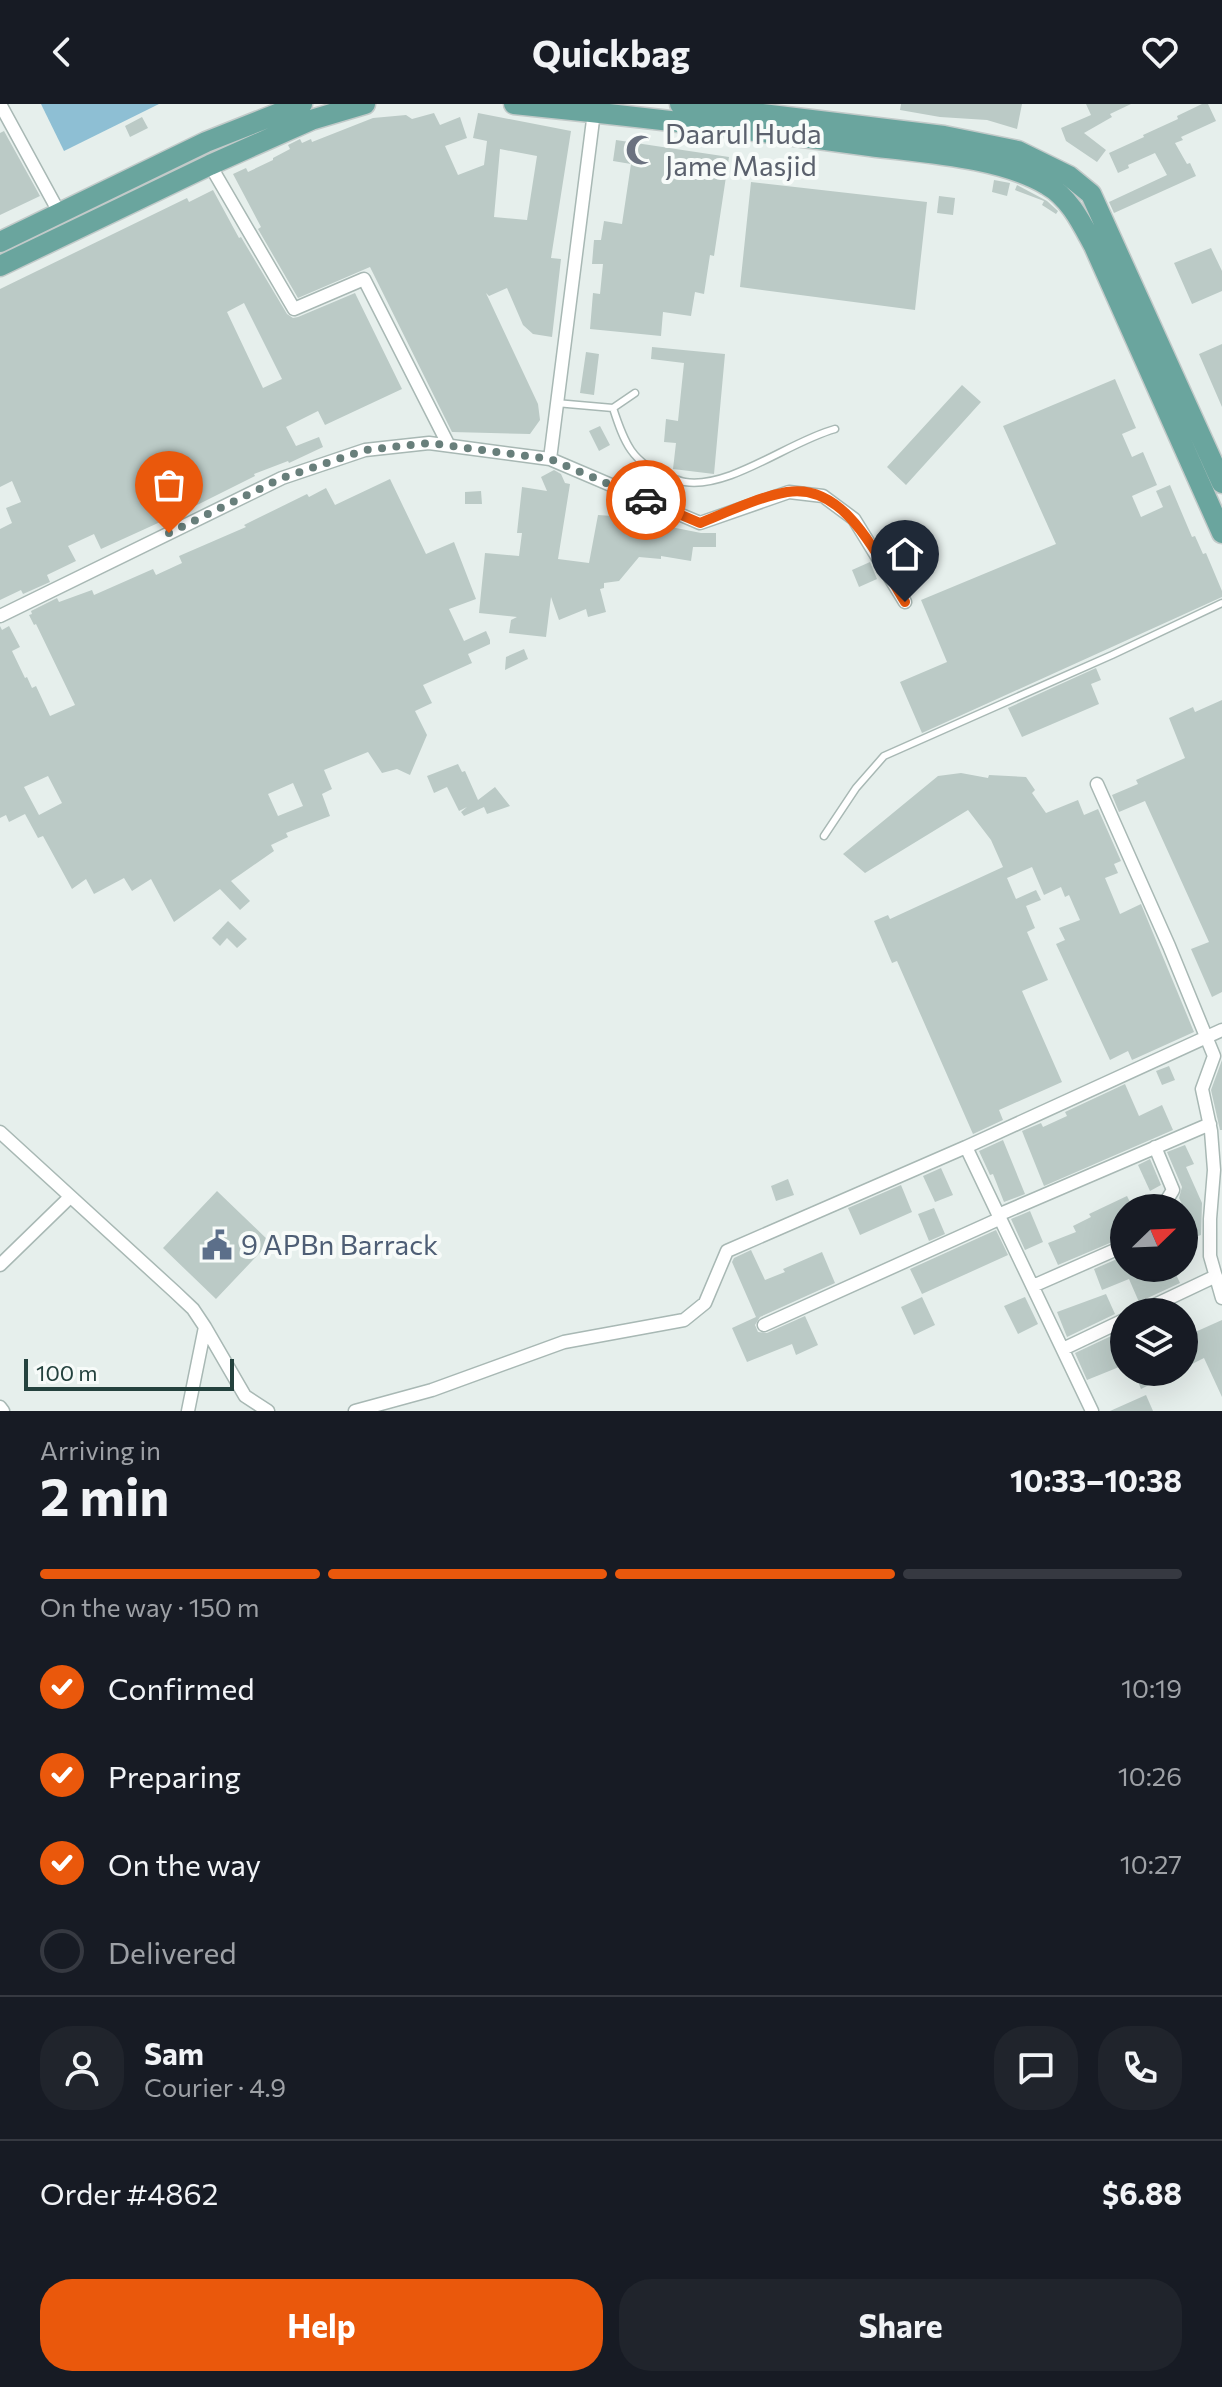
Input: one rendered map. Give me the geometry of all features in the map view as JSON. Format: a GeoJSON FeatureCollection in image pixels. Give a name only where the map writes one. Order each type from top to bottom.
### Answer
{"type":"FeatureCollection","features":[{"type":"Feature","properties":{"kind":"main road"},"geometry":{"type":"LineString","coordinates":[[0,266],[311,120],[365,104]]}},
{"type":"Feature","properties":{"kind":"main road"},"geometry":{"type":"LineString","coordinates":[[514,104],[707,124],[955,157],[1013,170],[1049,185],[1075,211],[1094,246],[1222,533]]}},
{"type":"Feature","properties":{"kind":"main road"},"geometry":{"type":"LineString","coordinates":[[686,104],[944,136],[1018,151],[1069,176],[1091,194],[1222,483]]}},
{"type":"Feature","properties":{"kind":"main road"},"geometry":{"type":"LineString","coordinates":[[0,242],[206,142],[290,106]]}},
{"type":"Feature","properties":{"kind":"street"},"geometry":{"type":"LineString","coordinates":[[0,104],[60,214]]}},
{"type":"Feature","properties":{"kind":"street"},"geometry":{"type":"LineString","coordinates":[[550,459],[594,112]]}},
{"type":"Feature","properties":{"kind":"street"},"geometry":{"type":"LineString","coordinates":[[210,165],[294,309],[364,279],[448,444]]}},
{"type":"Feature","properties":{"kind":"street"},"geometry":{"type":"LineString","coordinates":[[0,616],[282,478],[365,450],[429,443],[550,459],[700,523],[789,492],[823,496],[854,519],[905,602]]}},
{"type":"Feature","properties":{"kind":"street"},"geometry":{"type":"LineString","coordinates":[[1097,784],[1214,1056],[1202,1089],[1210,1124],[1214,1170],[1210,1256],[1222,1298]]}},
{"type":"Feature","properties":{"kind":"street"},"geometry":{"type":"LineString","coordinates":[[355,1411],[432,1390],[564,1342],[684,1320],[705,1303],[727,1251],[966,1147],[1222,1030]]}},
{"type":"Feature","properties":{"kind":"street"},"geometry":{"type":"LineString","coordinates":[[764,1325],[1210,1124]]}},
{"type":"Feature","properties":{"kind":"street"},"geometry":{"type":"LineString","coordinates":[[0,1132],[193,1309],[245,1396],[268,1411]]}},
{"type":"Feature","properties":{"kind":"street"},"geometry":{"type":"LineString","coordinates":[[966,1147],[1092,1411]]}},
{"type":"Feature","properties":{"kind":"street"},"geometry":{"type":"LineString","coordinates":[[1155,1147],[1173,1190],[1171,1194]]}},
{"type":"Feature","properties":{"kind":"street"},"geometry":{"type":"LineString","coordinates":[[0,1265],[70,1197]]}},
{"type":"Feature","properties":{"kind":"street"},"geometry":{"type":"LineString","coordinates":[[1033,1286],[1110,1252]]}},
{"type":"Feature","properties":{"kind":"street"},"geometry":{"type":"LineString","coordinates":[[1170,1298],[1216,1276]]}},
{"type":"Feature","properties":{"kind":"street"},"geometry":{"type":"LineString","coordinates":[[188,1411],[205,1327]]}},
{"type":"Feature","properties":{"kind":"street"},"geometry":{"type":"LineString","coordinates":[[1063,1349],[1110,1327]]}},
{"type":"Feature","properties":{"kind":"lane"},"geometry":{"type":"LineString","coordinates":[[556,403],[613,408],[635,393]]}},
{"type":"Feature","properties":{"kind":"lane"},"geometry":{"type":"LineString","coordinates":[[613,408],[627,447],[643,466],[687,482],[712,480],[745,469],[814,435],[835,429]]}},
{"type":"Feature","properties":{"kind":"lane"},"geometry":{"type":"LineString","coordinates":[[824,836],[856,788],[884,756],[1099,662],[1222,603]]}},
{"type":"Feature","properties":{"kind":"water"},"geometry":{"type":"Polygon","coordinates":[[[41,104],[159,104],[64,151],[41,104]]]}},
{"type":"Feature","properties":{"kind":"building"},"geometry":{"type":"Polygon","coordinates":[[[901,104],[1022,104],[1017,129],[987,120],[900,110],[901,104]]]}},
{"type":"Feature","properties":{"kind":"building"},"geometry":{"type":"Polygon","coordinates":[[[1086,104],[1131,104],[1110,114],[1112,117],[1084,133],[1106,150],[1097,162],[1066,141],[1061,128],[1091,115],[1086,104]]]}},
{"type":"Feature","properties":{"kind":"building"},"geometry":{"type":"Polygon","coordinates":[[[1202,104],[1208,104],[1216,121],[1181,137],[1183,140],[1175,143],[1196,176],[1114,213],[1109,202],[1167,175],[1155,153],[1118,173],[1109,153],[1202,104]]]}},
{"type":"Feature","properties":{"kind":"building"},"geometry":{"type":"Polygon","coordinates":[[[434,113],[440,125],[460,117],[467,138],[445,146],[458,175],[484,165],[487,141],[473,138],[478,113],[571,131],[551,258],[561,259],[552,337],[533,334],[523,325],[507,288],[489,296],[486,293],[538,404],[540,420],[530,434],[452,432],[370,267],[298,298],[258,229],[261,227],[233,174],[246,168],[248,172],[273,160],[290,149],[288,145],[300,139],[302,143],[311,139],[312,142],[373,118],[406,115],[412,119],[434,113]],[[500,149],[494,217],[527,220],[537,156],[500,149]]]}},
{"type":"Feature","properties":{"kind":"building"},"geometry":{"type":"Polygon","coordinates":[[[142,117],[148,128],[130,137],[125,126],[142,117]]]}},
{"type":"Feature","properties":{"kind":"building"},"geometry":{"type":"Polygon","coordinates":[[[4,131],[40,196],[0,215],[0,133],[4,131]]]}},
{"type":"Feature","properties":{"kind":"building"},"geometry":{"type":"Polygon","coordinates":[[[616,140],[729,157],[714,256],[710,255],[704,294],[695,292],[691,316],[663,312],[661,336],[590,329],[593,293],[600,294],[603,264],[592,264],[594,240],[601,240],[604,221],[622,224],[631,164],[613,161],[616,140]]]}},
{"type":"Feature","properties":{"kind":"building"},"geometry":{"type":"Polygon","coordinates":[[[994,180],[1010,183],[1007,196],[992,192],[994,180]]]}},
{"type":"Feature","properties":{"kind":"building"},"geometry":{"type":"Polygon","coordinates":[[[751,182],[927,202],[915,310],[740,287],[751,182]]]}},
{"type":"Feature","properties":{"kind":"building"},"geometry":{"type":"Polygon","coordinates":[[[1017,185],[1047,201],[1058,211],[1056,214],[1042,205],[1044,201],[1015,190],[1017,185]]]}},
{"type":"Feature","properties":{"kind":"building"},"geometry":{"type":"Polygon","coordinates":[[[213,190],[239,238],[287,314],[293,318],[355,293],[402,389],[325,425],[318,411],[286,427],[296,446],[319,437],[323,447],[289,463],[254,474],[191,508],[101,549],[94,534],[68,546],[76,561],[47,575],[50,582],[0,600],[0,529],[12,523],[6,508],[21,502],[12,481],[0,487],[0,289],[187,198],[189,202],[213,190]],[[244,303],[227,312],[263,388],[282,379],[244,303]]]}},
{"type":"Feature","properties":{"kind":"building"},"geometry":{"type":"Polygon","coordinates":[[[939,196],[955,198],[953,215],[937,213],[939,196]]]}},
{"type":"Feature","properties":{"kind":"building"},"geometry":{"type":"Polygon","coordinates":[[[1211,248],[1222,271],[1222,291],[1192,304],[1174,263],[1211,248]]]}},
{"type":"Feature","properties":{"kind":"building"},"geometry":{"type":"Polygon","coordinates":[[[1222,344],[1222,407],[1199,354],[1222,344]]]}},
{"type":"Feature","properties":{"kind":"building"},"geometry":{"type":"Polygon","coordinates":[[[652,347],[725,354],[714,474],[673,469],[676,443],[664,442],[666,419],[678,421],[684,363],[651,359],[652,347]]]}},
{"type":"Feature","properties":{"kind":"building"},"geometry":{"type":"Polygon","coordinates":[[[586,352],[599,354],[594,395],[580,393],[586,352]]]}},
{"type":"Feature","properties":{"kind":"building"},"geometry":{"type":"Polygon","coordinates":[[[1115,379],[1136,428],[1122,434],[1132,457],[1143,452],[1157,485],[1132,496],[1141,517],[1163,507],[1156,491],[1170,485],[1192,537],[1195,536],[1203,554],[1206,553],[1222,597],[922,733],[900,682],[947,662],[921,600],[1056,544],[1003,426],[1115,379]]]}},
{"type":"Feature","properties":{"kind":"building"},"geometry":{"type":"Polygon","coordinates":[[[962,385],[981,402],[906,485],[887,467],[962,385]]]}},
{"type":"Feature","properties":{"kind":"building"},"geometry":{"type":"Polygon","coordinates":[[[600,426],[610,445],[599,451],[589,431],[600,426]]]}},
{"type":"Feature","properties":{"kind":"building"},"geometry":{"type":"Polygon","coordinates":[[[554,470],[561,474],[565,483],[570,484],[558,559],[589,563],[598,515],[613,516],[647,528],[648,516],[667,521],[666,526],[716,533],[716,547],[693,547],[691,561],[661,556],[661,559],[639,557],[619,581],[604,583],[604,588],[600,589],[606,612],[588,617],[586,609],[559,620],[551,597],[546,637],[509,633],[511,620],[517,617],[479,613],[485,553],[519,556],[522,533],[517,533],[522,487],[547,491],[541,477],[554,470]]]}},
{"type":"Feature","properties":{"kind":"building"},"geometry":{"type":"Polygon","coordinates":[[[390,479],[426,554],[454,542],[476,599],[449,609],[464,641],[486,631],[490,640],[490,644],[468,654],[472,663],[423,685],[432,703],[415,711],[427,735],[410,775],[397,769],[382,773],[368,752],[324,770],[332,789],[322,794],[330,816],[286,833],[288,837],[271,845],[274,851],[231,881],[250,901],[240,910],[220,889],[174,922],[151,879],[132,891],[124,878],[94,894],[86,879],[72,889],[43,836],[38,838],[25,814],[9,822],[6,815],[0,818],[0,626],[2,630],[9,626],[20,647],[12,651],[25,678],[32,688],[36,686],[50,716],[75,705],[29,615],[31,611],[57,598],[59,602],[92,590],[94,595],[153,569],[156,575],[182,563],[179,556],[246,527],[244,525],[307,494],[309,497],[326,488],[335,505],[390,479]],[[48,776],[24,787],[39,815],[62,803],[48,776]],[[293,783],[268,794],[278,816],[303,806],[293,783]]]}},
{"type":"Feature","properties":{"kind":"building"},"geometry":{"type":"Polygon","coordinates":[[[481,491],[482,504],[465,504],[465,492],[481,491]]]}},
{"type":"Feature","properties":{"kind":"building"},"geometry":{"type":"Polygon","coordinates":[[[870,562],[877,579],[859,587],[852,570],[870,562]]]}},
{"type":"Feature","properties":{"kind":"building"},"geometry":{"type":"Polygon","coordinates":[[[524,649],[528,659],[505,670],[506,657],[524,649]]]}},
{"type":"Feature","properties":{"kind":"building"},"geometry":{"type":"Polygon","coordinates":[[[1096,668],[1101,680],[1091,684],[1099,704],[1022,737],[1008,708],[1096,668]]]}},
{"type":"Feature","properties":{"kind":"building"},"geometry":{"type":"Polygon","coordinates":[[[1222,700],[1222,992],[1212,997],[1191,949],[1209,942],[1145,801],[1119,812],[1112,795],[1138,784],[1136,780],[1185,758],[1169,718],[1193,707],[1195,712],[1222,700]]]}},
{"type":"Feature","properties":{"kind":"building"},"geometry":{"type":"Polygon","coordinates":[[[458,764],[462,772],[465,771],[478,800],[495,787],[510,806],[487,814],[484,807],[464,816],[461,812],[467,807],[459,811],[447,787],[434,793],[427,776],[458,764]]]}},
{"type":"Feature","properties":{"kind":"building"},"geometry":{"type":"Polygon","coordinates":[[[961,773],[988,778],[989,775],[1026,777],[1035,790],[1032,793],[1046,813],[1078,800],[1084,815],[1098,809],[1121,861],[1114,864],[1118,873],[1105,878],[1120,914],[1141,904],[1194,1032],[1132,1060],[1128,1051],[1110,1060],[1056,944],[1065,940],[1059,928],[1080,920],[1069,895],[1065,897],[1061,887],[1044,895],[1032,867],[1007,878],[1016,899],[1036,890],[1041,900],[1026,906],[1035,928],[1027,932],[1048,980],[1022,991],[1062,1082],[999,1110],[1003,1120],[973,1134],[897,961],[892,963],[874,921],[888,915],[890,919],[1003,867],[991,840],[968,810],[865,873],[843,854],[938,776],[961,773]]]}},
{"type":"Feature","properties":{"kind":"building"},"geometry":{"type":"Polygon","coordinates":[[[228,921],[247,939],[237,948],[227,938],[220,946],[212,938],[228,921]]]}},
{"type":"Feature","properties":{"kind":"building"},"geometry":{"type":"Polygon","coordinates":[[[1222,1060],[1222,1130],[1220,1130],[1211,1090],[1222,1060]]]}},
{"type":"Feature","properties":{"kind":"building"},"geometry":{"type":"Polygon","coordinates":[[[1169,1066],[1175,1080],[1162,1085],[1156,1071],[1169,1066]]]}},
{"type":"Feature","properties":{"kind":"building"},"geometry":{"type":"Polygon","coordinates":[[[1125,1084],[1139,1116],[1162,1105],[1173,1130],[1044,1186],[1022,1131],[1041,1123],[1043,1127],[1067,1116],[1065,1112],[1125,1084]]]}},
{"type":"Feature","properties":{"kind":"building"},"geometry":{"type":"Polygon","coordinates":[[[1003,1140],[1025,1194],[1004,1202],[993,1174],[990,1175],[979,1151],[1003,1140]]]}},
{"type":"Feature","properties":{"kind":"building"},"geometry":{"type":"Polygon","coordinates":[[[1185,1145],[1194,1164],[1186,1167],[1198,1194],[1180,1194],[1182,1187],[1167,1152],[1185,1145]]]}},
{"type":"Feature","properties":{"kind":"building"},"geometry":{"type":"Polygon","coordinates":[[[1150,1159],[1161,1185],[1150,1191],[1138,1165],[1150,1159]]]}},
{"type":"Feature","properties":{"kind":"building"},"geometry":{"type":"Polygon","coordinates":[[[941,1168],[953,1195],[935,1202],[923,1176],[941,1168]]]}},
{"type":"Feature","properties":{"kind":"building"},"geometry":{"type":"Polygon","coordinates":[[[788,1179],[794,1195],[776,1201],[771,1186],[788,1179]]]}},
{"type":"Feature","properties":{"kind":"building"},"geometry":{"type":"Polygon","coordinates":[[[901,1185],[912,1212],[860,1235],[848,1208],[901,1185]]]}},
{"type":"Feature","properties":{"kind":"building"},"geometry":{"type":"Polygon","coordinates":[[[217,1191],[270,1242],[216,1299],[163,1248],[217,1191]]]}},
{"type":"Feature","properties":{"kind":"building"},"geometry":{"type":"Polygon","coordinates":[[[1198,1194],[1202,1203],[1201,1235],[1198,1236],[1198,1194]]]}},
{"type":"Feature","properties":{"kind":"building"},"geometry":{"type":"Polygon","coordinates":[[[1110,1204],[1110,1243],[1058,1265],[1048,1243],[1076,1232],[1073,1226],[1091,1217],[1089,1214],[1110,1204]]]}},
{"type":"Feature","properties":{"kind":"building"},"geometry":{"type":"Polygon","coordinates":[[[934,1208],[945,1234],[929,1241],[918,1214],[934,1208]]]}},
{"type":"Feature","properties":{"kind":"building"},"geometry":{"type":"Polygon","coordinates":[[[1030,1211],[1043,1242],[1025,1250],[1011,1219],[1030,1211]]]}},
{"type":"Feature","properties":{"kind":"building"},"geometry":{"type":"Polygon","coordinates":[[[996,1230],[1008,1255],[922,1294],[910,1269],[996,1230]]]}},
{"type":"Feature","properties":{"kind":"building"},"geometry":{"type":"Polygon","coordinates":[[[751,1250],[765,1280],[822,1252],[835,1283],[760,1317],[755,1325],[758,1332],[767,1333],[805,1316],[818,1345],[796,1355],[792,1344],[747,1362],[732,1328],[756,1317],[732,1262],[751,1250]]]}},
{"type":"Feature","properties":{"kind":"building"},"geometry":{"type":"Polygon","coordinates":[[[1110,1262],[1110,1282],[1122,1282],[1102,1290],[1094,1269],[1110,1262]]]}},
{"type":"Feature","properties":{"kind":"building"},"geometry":{"type":"Polygon","coordinates":[[[1130,1282],[1180,1283],[1148,1298],[1137,1298],[1130,1282]]]}},
{"type":"Feature","properties":{"kind":"building"},"geometry":{"type":"Polygon","coordinates":[[[1106,1294],[1110,1303],[1110,1316],[1067,1337],[1057,1312],[1106,1294]]]}},
{"type":"Feature","properties":{"kind":"building"},"geometry":{"type":"Polygon","coordinates":[[[922,1297],[935,1325],[914,1335],[901,1307],[922,1297]]]}},
{"type":"Feature","properties":{"kind":"building"},"geometry":{"type":"Polygon","coordinates":[[[1025,1297],[1038,1324],[1018,1334],[1004,1306],[1025,1297]]]}},
{"type":"Feature","properties":{"kind":"building"},"geometry":{"type":"Polygon","coordinates":[[[1222,1320],[1222,1397],[1204,1358],[1198,1361],[1198,1331],[1222,1320]]]}},
{"type":"Feature","properties":{"kind":"building"},"geometry":{"type":"Polygon","coordinates":[[[1110,1337],[1110,1371],[1087,1380],[1075,1353],[1110,1337]]]}},
{"type":"Feature","properties":{"kind":"building"},"geometry":{"type":"Polygon","coordinates":[[[1146,1395],[1153,1411],[1110,1411],[1146,1395]]]}},
{"type":"Feature","properties":{"kind":"way so far"},"geometry":{"type":"LineString","coordinates":[[169,533],[282,478],[365,450],[429,443],[550,459],[646,500]]}},
{"type":"Feature","properties":{"kind":"place","name":"Daarul Huda Jame Masjid"},"geometry":{"type":"Point","coordinates":[641,150]}},
{"type":"Feature","properties":{"kind":"place","name":"9 APBn Barrack"},"geometry":{"type":"Point","coordinates":[217,1245]}},
{"type":"Feature","properties":{"kind":"route"},"geometry":{"type":"LineString","coordinates":[[646,500],[700,523],[789,492],[823,496],[854,519],[905,602]]}}]}
